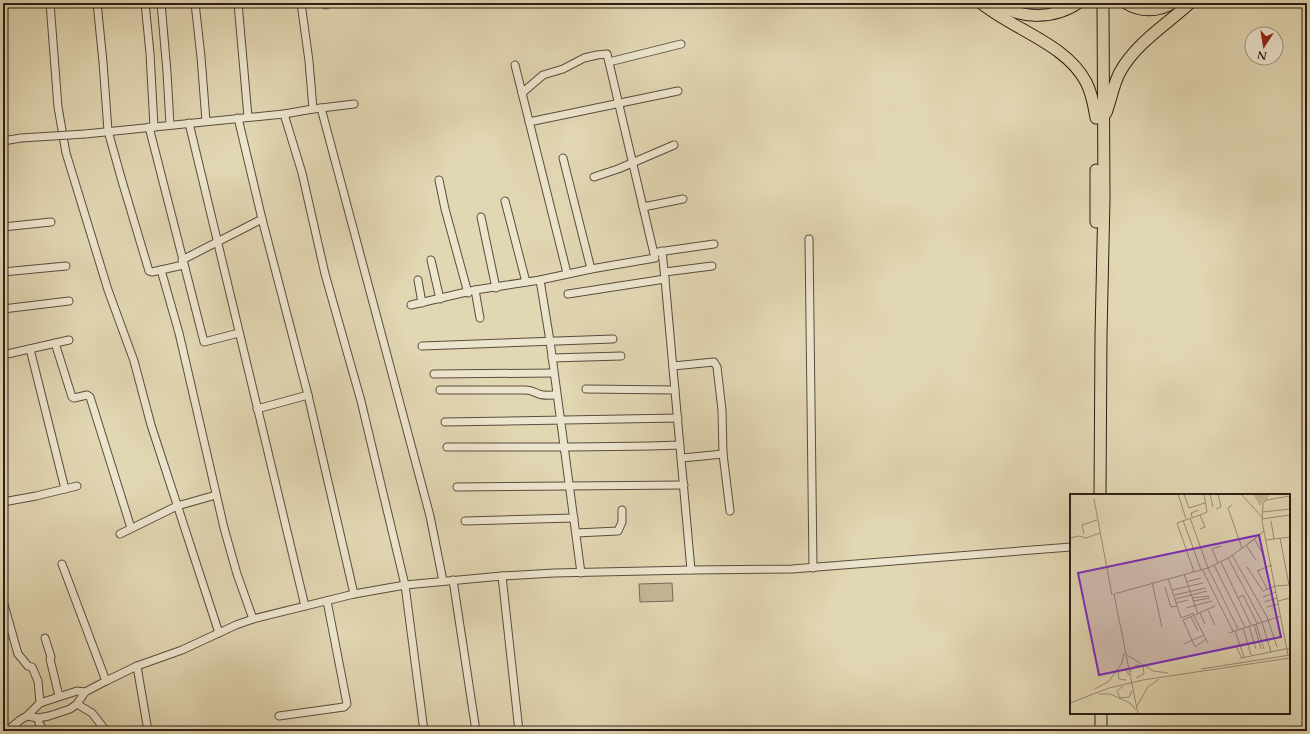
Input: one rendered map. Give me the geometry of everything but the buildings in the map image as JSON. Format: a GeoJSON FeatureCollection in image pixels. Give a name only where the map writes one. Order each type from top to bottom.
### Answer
{"type":"FeatureCollection","features":[{"type":"Feature","properties":{"kind":"highway"},"geometry":{"type":"LineString","coordinates":[[982,3],[1006,21],[1044,41],[1074,64],[1086,82],[1099,119]]}},
{"type":"Feature","properties":{"kind":"highway"},"geometry":{"type":"LineString","coordinates":[[998,3],[1015,12],[1033,16],[1062,11],[1078,3]]}},
{"type":"Feature","properties":{"kind":"highway"},"geometry":{"type":"LineString","coordinates":[[1097,3],[1099,119],[1104,199],[1100,494]]}},
{"type":"Feature","properties":{"kind":"highway"},"geometry":{"type":"LineString","coordinates":[[1094,494],[1099,119],[1103,3]]}},
{"type":"Feature","properties":{"kind":"highway"},"geometry":{"type":"LineString","coordinates":[[1126,3],[1147,10],[1162,8],[1172,3]]}},
{"type":"Feature","properties":{"kind":"highway"},"geometry":{"type":"LineString","coordinates":[[1099,119],[1117,78],[1135,51],[1190,3]]}},
{"type":"Feature","properties":{"kind":"highway"},"geometry":{"type":"LineString","coordinates":[[1094,714],[1094,731]]}},
{"type":"Feature","properties":{"kind":"highway"},"geometry":{"type":"LineString","coordinates":[[1101,714],[1101,731]]}},
{"type":"Feature","properties":{"kind":"street"},"geometry":{"type":"LineString","coordinates":[[50,3],[58,107],[66,153],[108,290],[134,361],[151,425],[219,633]]}},
{"type":"Feature","properties":{"kind":"street"},"geometry":{"type":"LineString","coordinates":[[97,3],[108,131],[150,271],[161,270],[183,262],[262,219]]}},
{"type":"Feature","properties":{"kind":"street"},"geometry":{"type":"LineString","coordinates":[[145,3],[150,53],[151,127],[183,262],[204,342],[239,333]]}},
{"type":"Feature","properties":{"kind":"street"},"geometry":{"type":"LineString","coordinates":[[161,3],[170,125]]}},
{"type":"Feature","properties":{"kind":"street"},"geometry":{"type":"LineString","coordinates":[[195,3],[206,121]]}},
{"type":"Feature","properties":{"kind":"street"},"geometry":{"type":"LineString","coordinates":[[238,3],[248,117]]}},
{"type":"Feature","properties":{"kind":"street"},"geometry":{"type":"LineString","coordinates":[[301,3],[309,61],[313,108]]}},
{"type":"Feature","properties":{"kind":"street"},"geometry":{"type":"LineString","coordinates":[[609,62],[681,44]]}},
{"type":"Feature","properties":{"kind":"street"},"geometry":{"type":"LineString","coordinates":[[522,93],[543,75],[563,69],[584,58],[597,54],[607,54],[643,207],[665,275],[691,570]]}},
{"type":"Feature","properties":{"kind":"street"},"geometry":{"type":"LineString","coordinates":[[515,65],[567,273]]}},
{"type":"Feature","properties":{"kind":"street"},"geometry":{"type":"LineString","coordinates":[[529,122],[678,91]]}},
{"type":"Feature","properties":{"kind":"street"},"geometry":{"type":"LineString","coordinates":[[3,141],[21,138],[85,134],[284,114],[313,108],[354,104]]}},
{"type":"Feature","properties":{"kind":"street"},"geometry":{"type":"LineString","coordinates":[[321,108],[430,516],[444,581]]}},
{"type":"Feature","properties":{"kind":"street"},"geometry":{"type":"LineString","coordinates":[[284,114],[302,173],[325,274],[361,401],[405,585],[424,731]]}},
{"type":"Feature","properties":{"kind":"street"},"geometry":{"type":"LineString","coordinates":[[238,118],[262,219],[308,395],[354,594]]}},
{"type":"Feature","properties":{"kind":"street"},"geometry":{"type":"LineString","coordinates":[[189,123],[257,409],[306,606]]}},
{"type":"Feature","properties":{"kind":"street"},"geometry":{"type":"LineString","coordinates":[[594,177],[633,163],[674,145]]}},
{"type":"Feature","properties":{"kind":"street"},"geometry":{"type":"LineString","coordinates":[[563,158],[591,269]]}},
{"type":"Feature","properties":{"kind":"street"},"geometry":{"type":"LineString","coordinates":[[440,180],[445,209],[480,318]]}},
{"type":"Feature","properties":{"kind":"street"},"geometry":{"type":"LineString","coordinates":[[643,207],[683,199]]}},
{"type":"Feature","properties":{"kind":"street"},"geometry":{"type":"LineString","coordinates":[[505,201],[526,282]]}},
{"type":"Feature","properties":{"kind":"street"},"geometry":{"type":"LineString","coordinates":[[481,217],[496,288]]}},
{"type":"Feature","properties":{"kind":"street"},"geometry":{"type":"LineString","coordinates":[[3,226],[51,222]]}},
{"type":"Feature","properties":{"kind":"street"},"geometry":{"type":"LineString","coordinates":[[809,239],[813,568]]}},
{"type":"Feature","properties":{"kind":"street"},"geometry":{"type":"LineString","coordinates":[[411,305],[471,291],[540,280],[567,273],[714,244]]}},
{"type":"Feature","properties":{"kind":"street"},"geometry":{"type":"LineString","coordinates":[[431,260],[440,299]]}},
{"type":"Feature","properties":{"kind":"street"},"geometry":{"type":"LineString","coordinates":[[3,272],[66,266]]}},
{"type":"Feature","properties":{"kind":"street"},"geometry":{"type":"LineString","coordinates":[[568,294],[712,266]]}},
{"type":"Feature","properties":{"kind":"street"},"geometry":{"type":"LineString","coordinates":[[161,270],[179,333],[216,495],[237,574],[253,619]]}},
{"type":"Feature","properties":{"kind":"street"},"geometry":{"type":"LineString","coordinates":[[418,280],[422,303]]}},
{"type":"Feature","properties":{"kind":"street"},"geometry":{"type":"LineString","coordinates":[[540,280],[550,341],[556,396],[581,573]]}},
{"type":"Feature","properties":{"kind":"street"},"geometry":{"type":"LineString","coordinates":[[3,309],[69,301]]}},
{"type":"Feature","properties":{"kind":"street"},"geometry":{"type":"LineString","coordinates":[[422,346],[613,339]]}},
{"type":"Feature","properties":{"kind":"street"},"geometry":{"type":"LineString","coordinates":[[3,355],[69,340]]}},
{"type":"Feature","properties":{"kind":"street"},"geometry":{"type":"LineString","coordinates":[[55,343],[72,397],[74,398],[87,395],[90,397],[131,528]]}},
{"type":"Feature","properties":{"kind":"street"},"geometry":{"type":"LineString","coordinates":[[30,349],[65,489]]}},
{"type":"Feature","properties":{"kind":"street"},"geometry":{"type":"LineString","coordinates":[[552,358],[621,356]]}},
{"type":"Feature","properties":{"kind":"street"},"geometry":{"type":"LineString","coordinates":[[673,366],[714,362],[717,367],[730,511]]}},
{"type":"Feature","properties":{"kind":"street"},"geometry":{"type":"LineString","coordinates":[[434,374],[553,373]]}},
{"type":"Feature","properties":{"kind":"street"},"geometry":{"type":"LineString","coordinates":[[586,389],[676,390]]}},
{"type":"Feature","properties":{"kind":"street"},"geometry":{"type":"LineString","coordinates":[[440,390],[526,390],[533,391],[537,394],[556,396]]}},
{"type":"Feature","properties":{"kind":"street"},"geometry":{"type":"LineString","coordinates":[[257,409],[308,395]]}},
{"type":"Feature","properties":{"kind":"street"},"geometry":{"type":"LineString","coordinates":[[445,422],[678,418]]}},
{"type":"Feature","properties":{"kind":"street"},"geometry":{"type":"LineString","coordinates":[[447,447],[588,447],[680,445]]}},
{"type":"Feature","properties":{"kind":"street"},"geometry":{"type":"LineString","coordinates":[[682,458],[724,454]]}},
{"type":"Feature","properties":{"kind":"street"},"geometry":{"type":"LineString","coordinates":[[3,502],[77,486]]}},
{"type":"Feature","properties":{"kind":"street"},"geometry":{"type":"LineString","coordinates":[[458,487],[684,486]]}},
{"type":"Feature","properties":{"kind":"street"},"geometry":{"type":"LineString","coordinates":[[120,534],[177,506],[216,495]]}},
{"type":"Feature","properties":{"kind":"street"},"geometry":{"type":"LineString","coordinates":[[576,533],[618,531],[622,522],[622,510]]}},
{"type":"Feature","properties":{"kind":"street"},"geometry":{"type":"LineString","coordinates":[[465,521],[574,518]]}},
{"type":"Feature","properties":{"kind":"street"},"geometry":{"type":"LineString","coordinates":[[27,716],[38,718],[58,714],[70,709],[77,704],[85,692],[106,681],[137,666],[182,650],[253,619],[354,594],[405,585],[502,576],[813,568],[1070,547]]}},
{"type":"Feature","properties":{"kind":"street"},"geometry":{"type":"LineString","coordinates":[[62,564],[106,681]]}},
{"type":"Feature","properties":{"kind":"street"},"geometry":{"type":"LineString","coordinates":[[502,576],[519,731]]}},
{"type":"Feature","properties":{"kind":"street"},"geometry":{"type":"LineString","coordinates":[[453,580],[476,731]]}},
{"type":"Feature","properties":{"kind":"street"},"geometry":{"type":"LineString","coordinates":[[3,601],[18,654],[28,666],[32,667],[38,681],[40,704]]}},
{"type":"Feature","properties":{"kind":"street"},"geometry":{"type":"LineString","coordinates":[[279,716],[344,707],[347,704],[327,601]]}},
{"type":"Feature","properties":{"kind":"street"},"geometry":{"type":"LineString","coordinates":[[45,638],[51,657],[50,659],[59,696]]}},
{"type":"Feature","properties":{"kind":"street"},"geometry":{"type":"LineString","coordinates":[[137,666],[148,731]]}},
{"type":"Feature","properties":{"kind":"street"},"geometry":{"type":"LineString","coordinates":[[7,731],[40,704],[59,696],[77,691],[85,692]]}},
{"type":"Feature","properties":{"kind":"street"},"geometry":{"type":"LineString","coordinates":[[77,704],[92,713],[106,731]]}},
{"type":"Feature","properties":{"kind":"street"},"geometry":{"type":"LineString","coordinates":[[38,718],[44,731]]}},
{"type":"Feature","properties":{"kind":"shaded area"},"geometry":{"type":"Polygon","coordinates":[[[672,583],[673,601],[640,602],[639,584],[672,583]]]}}]}
